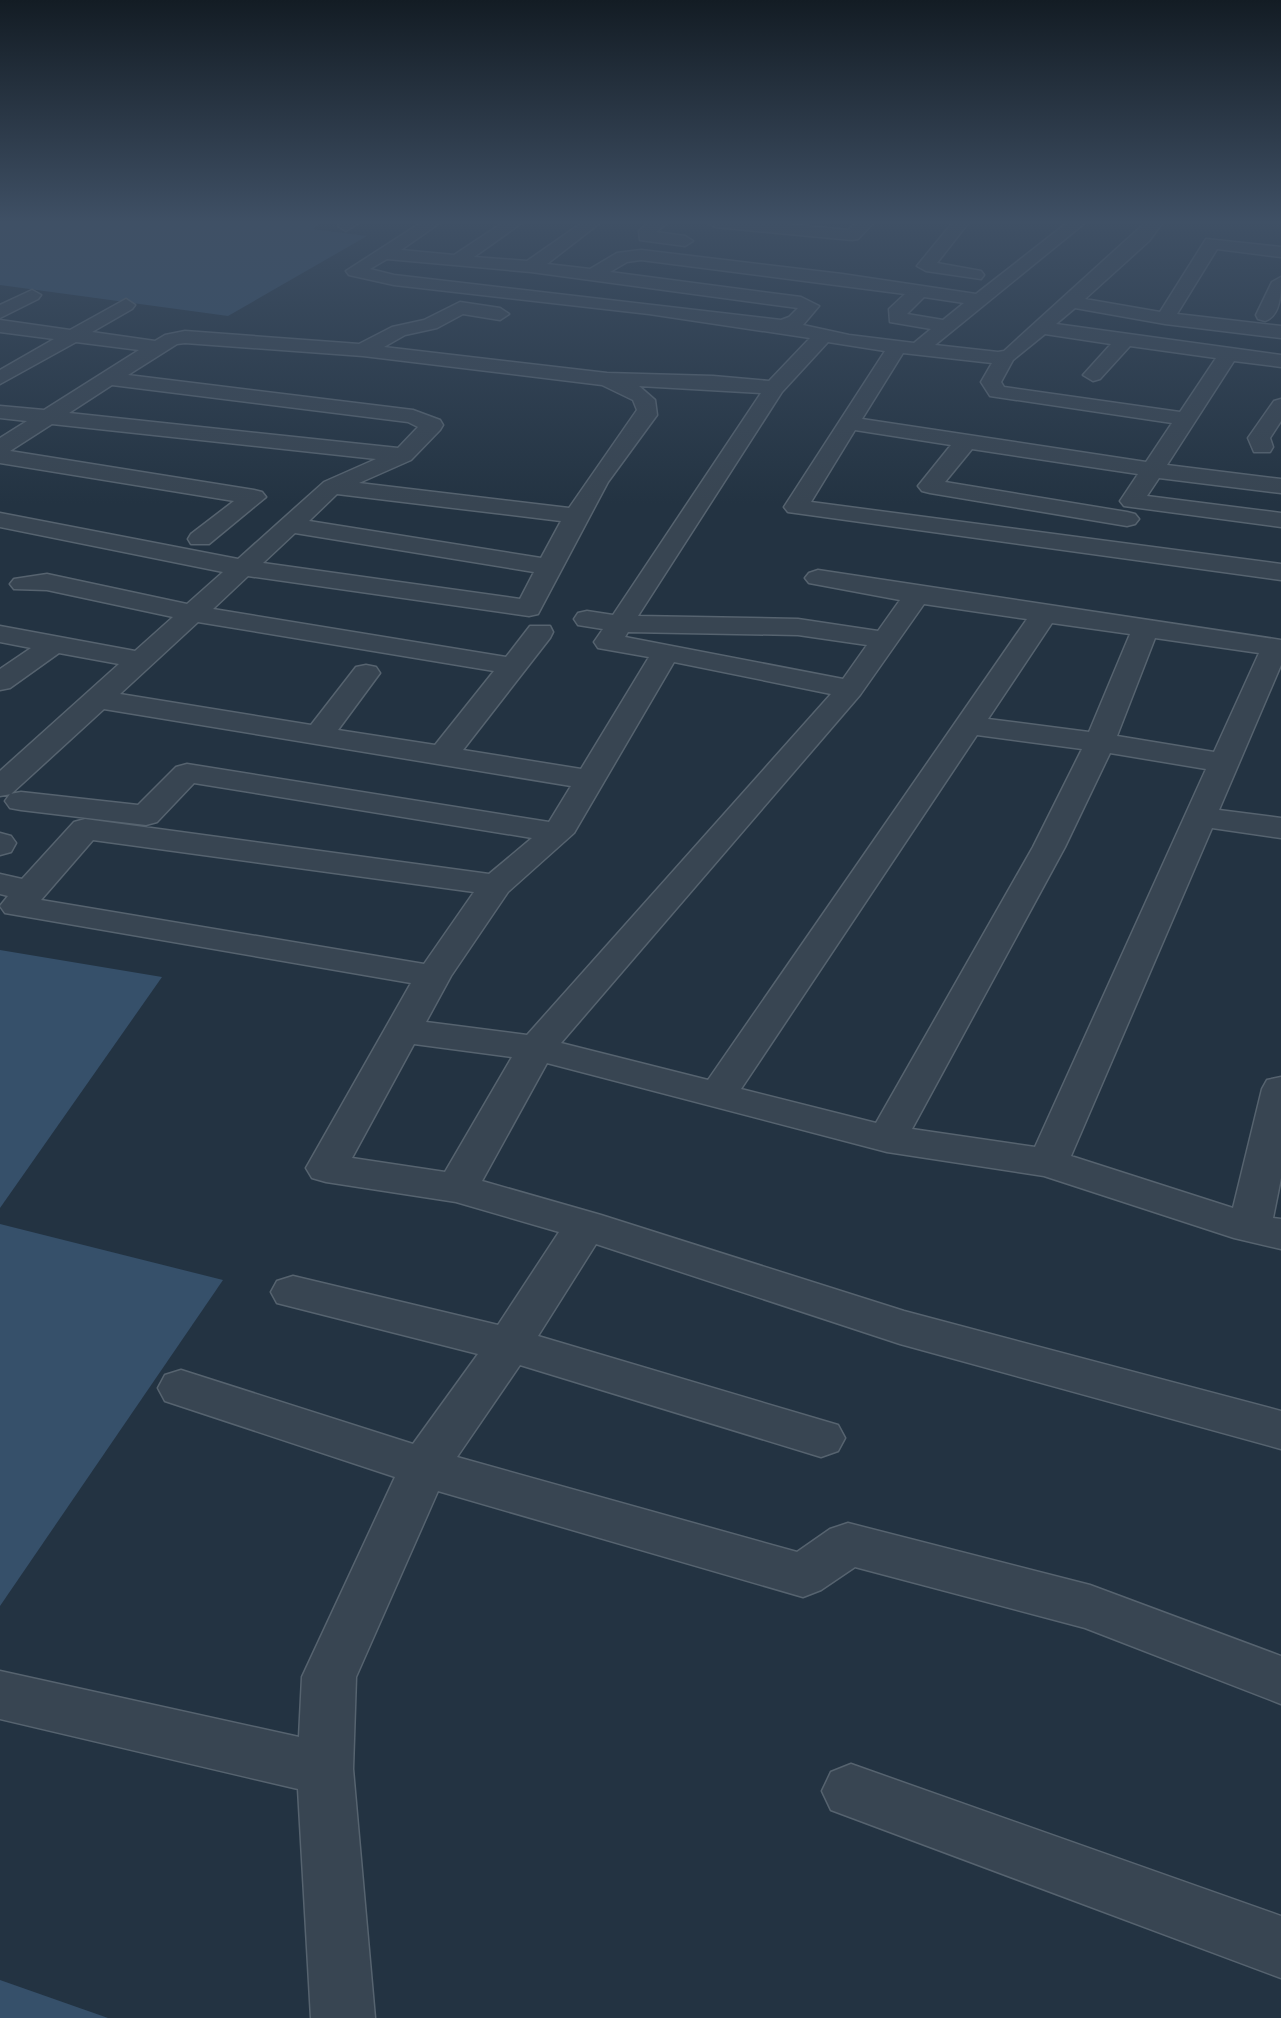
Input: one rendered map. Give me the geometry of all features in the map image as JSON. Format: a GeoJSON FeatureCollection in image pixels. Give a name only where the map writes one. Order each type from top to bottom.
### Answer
{"type":"FeatureCollection","features":[{"type":"Feature","properties":{"kind":"street"},"geometry":{"type":"LineString","coordinates":[[0,378],[107,316]]}},
{"type":"Feature","properties":{"kind":"street"},"geometry":{"type":"LineString","coordinates":[[363,350],[399,331],[430,324],[445,316]]}},
{"type":"Feature","properties":{"kind":"street"},"geometry":{"type":"LineString","coordinates":[[520,316],[526,317]]}},
{"type":"Feature","properties":{"kind":"street"},"geometry":{"type":"LineString","coordinates":[[699,316],[782,326],[897,347],[1005,357]]}},
{"type":"Feature","properties":{"kind":"street"},"geometry":{"type":"LineString","coordinates":[[782,326],[799,316]]}},
{"type":"Feature","properties":{"kind":"street"},"geometry":{"type":"LineString","coordinates":[[897,316],[946,326]]}},
{"type":"Feature","properties":{"kind":"street"},"geometry":{"type":"LineString","coordinates":[[919,348],[958,316]]}},
{"type":"Feature","properties":{"kind":"street"},"geometry":{"type":"LineString","coordinates":[[1055,316],[1005,357],[991,382],[997,392],[1186,419]]}},
{"type":"Feature","properties":{"kind":"street"},"geometry":{"type":"LineString","coordinates":[[1154,316],[1281,332]]}},
{"type":"Feature","properties":{"kind":"street"},"geometry":{"type":"LineString","coordinates":[[0,326],[158,347]]}},
{"type":"Feature","properties":{"kind":"street"},"geometry":{"type":"LineString","coordinates":[[1041,328],[1281,361]]}},
{"type":"Feature","properties":{"kind":"street"},"geometry":{"type":"LineString","coordinates":[[823,335],[774,388],[608,642],[850,689]]}},
{"type":"Feature","properties":{"kind":"street"},"geometry":{"type":"LineString","coordinates":[[0,448],[172,339],[197,337],[363,350],[607,379],[713,382],[774,388]]}},
{"type":"Feature","properties":{"kind":"street"},"geometry":{"type":"LineString","coordinates":[[1093,375],[1125,341]]}},
{"type":"Feature","properties":{"kind":"street"},"geometry":{"type":"LineString","coordinates":[[897,347],[796,507],[1281,572]]}},
{"type":"Feature","properties":{"kind":"street"},"geometry":{"type":"LineString","coordinates":[[1228,355],[1132,501],[1281,520]]}},
{"type":"Feature","properties":{"kind":"street"},"geometry":{"type":"LineString","coordinates":[[5,800],[98,699],[332,487],[404,455],[428,433],[432,425],[426,419],[110,379]]}},
{"type":"Feature","properties":{"kind":"street"},"geometry":{"type":"LineString","coordinates":[[0,520],[87,541],[242,569],[529,608],[575,516],[623,443],[648,416],[648,406],[644,398],[607,379]]}},
{"type":"Feature","properties":{"kind":"street"},"geometry":{"type":"LineString","coordinates":[[0,412],[404,455]]}},
{"type":"Feature","properties":{"kind":"street"},"geometry":{"type":"LineString","coordinates":[[1233,478],[1272,449],[1259,438],[1279,413]]}},
{"type":"Feature","properties":{"kind":"street"},"geometry":{"type":"LineString","coordinates":[[849,423],[1153,470],[1281,486]]}},
{"type":"Feature","properties":{"kind":"street"},"geometry":{"type":"LineString","coordinates":[[53,462],[118,424]]}},
{"type":"Feature","properties":{"kind":"street"},"geometry":{"type":"LineString","coordinates":[[967,440],[930,486],[1127,519]]}},
{"type":"Feature","properties":{"kind":"street"},"geometry":{"type":"LineString","coordinates":[[0,456],[53,462],[254,497],[200,539]]}},
{"type":"Feature","properties":{"kind":"street"},"geometry":{"type":"LineString","coordinates":[[332,487],[575,516]]}},
{"type":"Feature","properties":{"kind":"street"},"geometry":{"type":"LineString","coordinates":[[290,525],[550,567]]}},
{"type":"Feature","properties":{"kind":"street"},"geometry":{"type":"LineString","coordinates":[[0,599],[87,541]]}},
{"type":"Feature","properties":{"kind":"street"},"geometry":{"type":"LineString","coordinates":[[818,578],[1278,648],[1048,1163]]}},
{"type":"Feature","properties":{"kind":"street"},"geometry":{"type":"LineString","coordinates":[[23,584],[47,582],[192,613],[513,666]]}},
{"type":"Feature","properties":{"kind":"street"},"geometry":{"type":"LineString","coordinates":[[457,1188],[536,1048],[850,689],[917,595]]}},
{"type":"Feature","properties":{"kind":"street"},"geometry":{"type":"LineString","coordinates":[[718,1094],[1044,614]]}},
{"type":"Feature","properties":{"kind":"street"},"geometry":{"type":"LineString","coordinates":[[587,619],[620,624],[799,627],[885,640]]}},
{"type":"Feature","properties":{"kind":"street"},"geometry":{"type":"LineString","coordinates":[[887,1139],[1049,847],[1101,742],[1146,627]]}},
{"type":"Feature","properties":{"kind":"street"},"geometry":{"type":"LineString","coordinates":[[443,755],[540,632]]}},
{"type":"Feature","properties":{"kind":"street"},"geometry":{"type":"LineString","coordinates":[[0,634],[141,660]]}},
{"type":"Feature","properties":{"kind":"street"},"geometry":{"type":"LineString","coordinates":[[0,682],[53,645]]}},
{"type":"Feature","properties":{"kind":"street"},"geometry":{"type":"LineString","coordinates":[[666,652],[558,833],[496,885],[433,976],[405,1031],[326,1168],[457,1188],[586,1225],[900,1327],[1281,1430]]}},
{"type":"Feature","properties":{"kind":"street"},"geometry":{"type":"LineString","coordinates":[[319,735],[366,673]]}},
{"type":"Feature","properties":{"kind":"street"},"geometry":{"type":"LineString","coordinates":[[98,699],[590,779]]}},
{"type":"Feature","properties":{"kind":"street"},"geometry":{"type":"LineString","coordinates":[[968,725],[1101,742],[1225,763]]}},
{"type":"Feature","properties":{"kind":"street"},"geometry":{"type":"LineString","coordinates":[[5,800],[146,814],[187,773],[558,833]]}},
{"type":"Feature","properties":{"kind":"street"},"geometry":{"type":"LineString","coordinates":[[1203,817],[1281,828]]}},
{"type":"Feature","properties":{"kind":"street"},"geometry":{"type":"LineString","coordinates":[[433,976],[17,906],[15,888],[85,829],[496,885]]}},
{"type":"Feature","properties":{"kind":"street"},"geometry":{"type":"LineString","coordinates":[[405,1031],[536,1048],[887,1139],[1048,1163],[1265,1231],[1281,1089]]}},
{"type":"Feature","properties":{"kind":"street"},"geometry":{"type":"LineString","coordinates":[[343,2018],[325,1769],[329,1677],[424,1467],[509,1345],[586,1225]]}},
{"type":"Feature","properties":{"kind":"street"},"geometry":{"type":"LineString","coordinates":[[293,1292],[509,1345],[821,1438]]}},
{"type":"Feature","properties":{"kind":"street"},"geometry":{"type":"LineString","coordinates":[[181,1388],[424,1467],[803,1575],[849,1544],[1090,1607],[1281,1680]]}},
{"type":"Feature","properties":{"kind":"street"},"geometry":{"type":"LineString","coordinates":[[0,1695],[325,1769]]}},
{"type":"Feature","properties":{"kind":"street"},"geometry":{"type":"LineString","coordinates":[[851,1791],[1281,1947]]}},
{"type":"Feature","properties":{"kind":"water"},"geometry":{"type":"Polygon","coordinates":[[[0,950],[162,977],[0,1208],[0,950]]]}},
{"type":"Feature","properties":{"kind":"water"},"geometry":{"type":"Polygon","coordinates":[[[0,1224],[223,1280],[0,1606],[0,1224]]]}},
{"type":"Feature","properties":{"kind":"water"},"geometry":{"type":"Polygon","coordinates":[[[0,1980],[108,2018],[0,2018],[0,1980]]]}}]}
